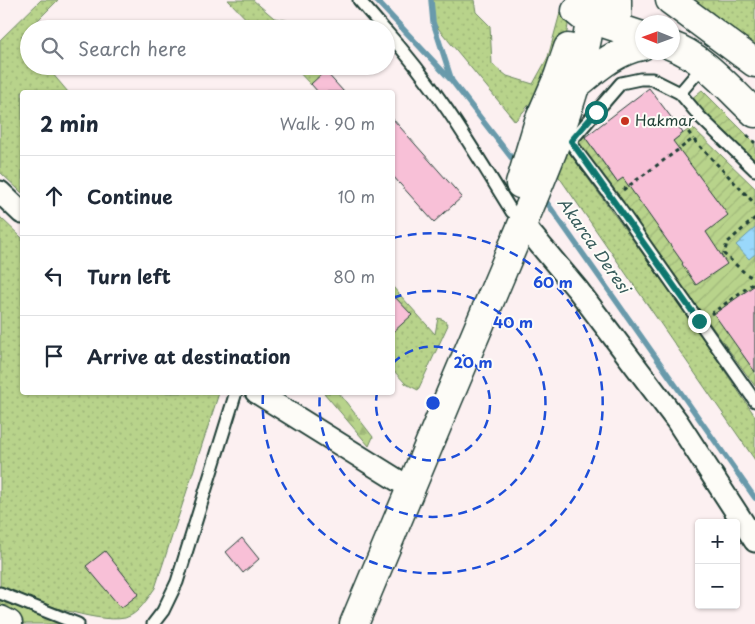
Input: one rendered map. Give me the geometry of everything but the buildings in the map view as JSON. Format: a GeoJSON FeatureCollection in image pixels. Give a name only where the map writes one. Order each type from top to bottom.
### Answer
{"type":"FeatureCollection","features":[{"type":"Feature","properties":{"kind":"main road"},"geometry":{"type":"LineString","coordinates":[[617,0],[617,20],[631,32]]}},
{"type":"Feature","properties":{"kind":"main road"},"geometry":{"type":"LineString","coordinates":[[670,0],[755,63]]}},
{"type":"Feature","properties":{"kind":"main road"},"geometry":{"type":"LineString","coordinates":[[583,7],[631,32]]}},
{"type":"Feature","properties":{"kind":"main road"},"geometry":{"type":"LineString","coordinates":[[344,624],[402,483],[575,86],[583,7]]}},
{"type":"Feature","properties":{"kind":"main road"},"geometry":{"type":"LineString","coordinates":[[556,130],[565,58],[583,7]]}},
{"type":"Feature","properties":{"kind":"main road"},"geometry":{"type":"LineString","coordinates":[[575,86],[608,60],[635,47]]}},
{"type":"Feature","properties":{"kind":"main road"},"geometry":{"type":"LineString","coordinates":[[680,49],[703,66],[748,121]]}},
{"type":"Feature","properties":{"kind":"main road"},"geometry":{"type":"LineString","coordinates":[[354,624],[517,217]]}},
{"type":"Feature","properties":{"kind":"main road"},"geometry":{"type":"LineString","coordinates":[[0,620],[8,624]]}},
{"type":"Feature","properties":{"kind":"street"},"geometry":{"type":"LineString","coordinates":[[0,192],[20,212]]}},
{"type":"Feature","properties":{"kind":"street"},"geometry":{"type":"LineString","coordinates":[[517,217],[578,290],[677,421],[755,541]]}},
{"type":"Feature","properties":{"kind":"street"},"geometry":{"type":"LineString","coordinates":[[261,395],[402,483]]}},
{"type":"Feature","properties":{"kind":"lane"},"geometry":{"type":"LineString","coordinates":[[359,0],[376,20]]}},
{"type":"Feature","properties":{"kind":"lane"},"geometry":{"type":"LineString","coordinates":[[395,41],[414,62],[465,135],[517,217]]}},
{"type":"Feature","properties":{"kind":"lane"},"geometry":{"type":"LineString","coordinates":[[680,93],[703,66]]}},
{"type":"Feature","properties":{"kind":"lane"},"geometry":{"type":"LineString","coordinates":[[755,170],[700,117],[680,93],[652,79],[640,79],[621,83],[556,130],[755,401]]}},
{"type":"Feature","properties":{"kind":"lane"},"geometry":{"type":"LineString","coordinates":[[153,624],[163,611],[177,582],[235,395]]}},
{"type":"Feature","properties":{"kind":"lane"},"geometry":{"type":"LineString","coordinates":[[0,593],[78,624]]}},
{"type":"Feature","properties":{"kind":"path"},"geometry":{"type":"LineString","coordinates":[[748,121],[755,143]]}},
{"type":"Feature","properties":{"kind":"path"},"geometry":{"type":"LineString","coordinates":[[686,131],[755,204]]}},
{"type":"Feature","properties":{"kind":"path"},"geometry":{"type":"LineString","coordinates":[[620,193],[692,139]]}},
{"type":"Feature","properties":{"kind":"path"},"geometry":{"type":"LineString","coordinates":[[705,318],[755,281],[724,254],[727,243],[755,218]]}},
{"type":"Feature","properties":{"kind":"green space"},"geometry":{"type":"Polygon","coordinates":[[[41,0],[58,0],[38,20],[20,20],[41,0]]]}},
{"type":"Feature","properties":{"kind":"green space"},"geometry":{"type":"Polygon","coordinates":[[[228,0],[253,0],[274,18],[285,20],[247,20],[228,0]]]}},
{"type":"Feature","properties":{"kind":"green space"},"geometry":{"type":"Polygon","coordinates":[[[431,0],[474,0],[476,12],[490,26],[492,64],[507,76],[533,84],[548,57],[560,13],[567,9],[566,37],[553,69],[534,98],[515,121],[433,22],[431,0]]]}},
{"type":"Feature","properties":{"kind":"green space"},"geometry":{"type":"Polygon","coordinates":[[[690,0],[755,0],[755,45],[704,12],[690,0]]]}},
{"type":"Feature","properties":{"kind":"green space"},"geometry":{"type":"Polygon","coordinates":[[[20,20],[20,75],[54,75],[66,90],[20,90],[20,191],[0,172],[0,40],[20,20]]]}},
{"type":"Feature","properties":{"kind":"green space"},"geometry":{"type":"Polygon","coordinates":[[[302,75],[321,75],[311,85],[302,75]]]}},
{"type":"Feature","properties":{"kind":"green space"},"geometry":{"type":"Polygon","coordinates":[[[702,90],[755,143],[755,161],[691,99],[702,90]]]}},
{"type":"Feature","properties":{"kind":"green space"},"geometry":{"type":"Polygon","coordinates":[[[692,127],[755,188],[755,386],[577,141],[584,136],[597,154],[615,151],[601,160],[617,182],[692,127]]]}},
{"type":"Feature","properties":{"kind":"green space"},"geometry":{"type":"Polygon","coordinates":[[[568,151],[685,312],[755,416],[755,460],[557,174],[568,151]]]}},
{"type":"Feature","properties":{"kind":"green space"},"geometry":{"type":"Polygon","coordinates":[[[0,217],[20,236],[20,395],[218,395],[155,588],[139,610],[125,618],[97,617],[80,614],[0,590],[0,217]]]}},
{"type":"Feature","properties":{"kind":"green space"},"geometry":{"type":"Polygon","coordinates":[[[395,289],[435,334],[438,318],[444,320],[448,325],[418,390],[406,384],[395,372],[395,289]]]}},
{"type":"Feature","properties":{"kind":"green space"},"geometry":{"type":"Polygon","coordinates":[[[326,395],[341,395],[373,437],[369,446],[326,395]]]}},
{"type":"Feature","properties":{"kind":"green space"},"geometry":{"type":"Polygon","coordinates":[[[0,594],[68,624],[24,624],[0,613],[0,594]]]}},
{"type":"Feature","properties":{"kind":"water"},"geometry":{"type":"Polygon","coordinates":[[[755,228],[755,254],[749,259],[736,245],[755,228]]]}},
{"type":"Feature","properties":{"kind":"waterway"},"geometry":{"type":"LineString","coordinates":[[376,0],[395,20]]}},
{"type":"Feature","properties":{"kind":"waterway","name":"Akarca Deresi"},"geometry":{"type":"LineString","coordinates":[[431,0],[433,22],[452,81],[517,165]]}},
{"type":"Feature","properties":{"kind":"waterway"},"geometry":{"type":"LineString","coordinates":[[395,20],[450,79]]}},
{"type":"Feature","properties":{"kind":"waterway","name":"Akarca Deresi"},"geometry":{"type":"LineString","coordinates":[[543,197],[755,498]]}},
{"type":"Feature","properties":{"kind":"place","name":"Hakmar"},"geometry":{"type":"Point","coordinates":[625,121]}},
{"type":"Feature","properties":{"kind":"route"},"geometry":{"type":"LineString","coordinates":[[596,112],[571,141],[699,321]]}}]}
